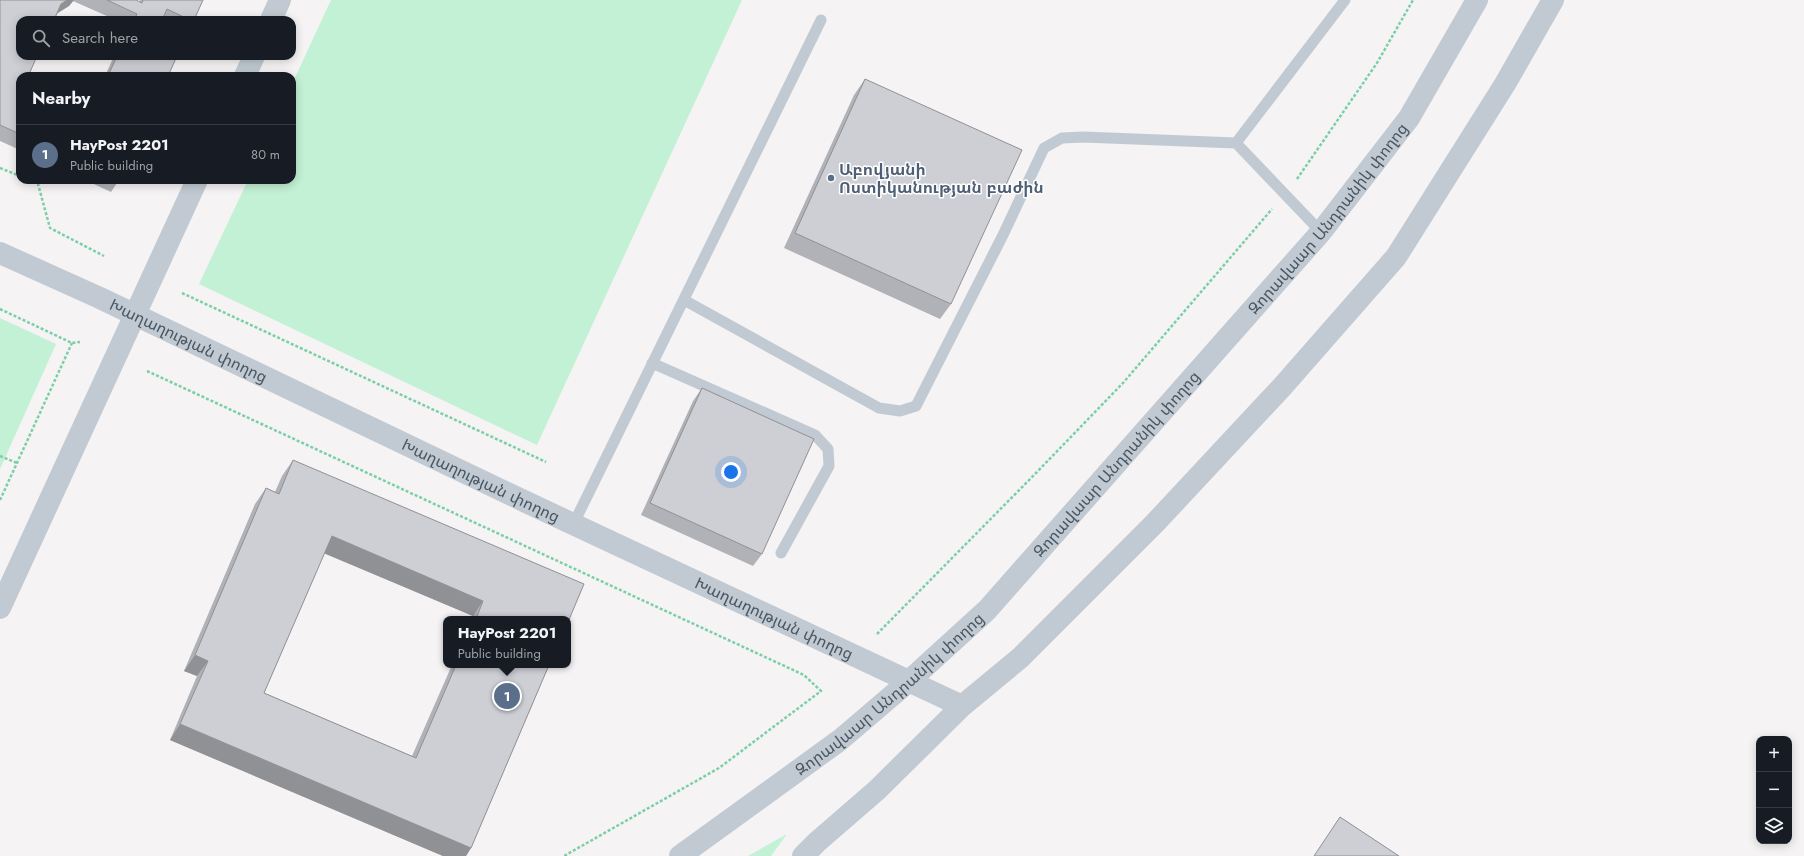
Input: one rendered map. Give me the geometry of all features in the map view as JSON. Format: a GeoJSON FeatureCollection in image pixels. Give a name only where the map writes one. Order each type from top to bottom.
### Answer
{"type":"FeatureCollection","features":[{"type":"Feature","properties":{"kind":"street"},"geometry":{"type":"LineString","coordinates":[[273,16],[280,0]]}},
{"type":"Feature","properties":{"kind":"street","name":"Զորավաար Անդրանիկ փողոց"},"geometry":{"type":"LineString","coordinates":[[680,856],[840,740],[908,682],[987,610],[1321,232],[1409,118],[1477,0]]}},
{"type":"Feature","properties":{"kind":"street"},"geometry":{"type":"LineString","coordinates":[[803,856],[877,790],[962,706],[1020,658],[1155,523],[1282,386],[1396,257],[1505,84],[1553,0]]}},
{"type":"Feature","properties":{"kind":"street"},"geometry":{"type":"LineString","coordinates":[[247,72],[252,60]]}},
{"type":"Feature","properties":{"kind":"street"},"geometry":{"type":"LineString","coordinates":[[0,608],[195,184]]}},
{"type":"Feature","properties":{"kind":"street","name":"Խաղաղության փողոց"},"geometry":{"type":"LineString","coordinates":[[0,253],[908,682],[962,706]]}},
{"type":"Feature","properties":{"kind":"lane"},"geometry":{"type":"LineString","coordinates":[[1236,143],[1345,0]]}},
{"type":"Feature","properties":{"kind":"lane"},"geometry":{"type":"LineString","coordinates":[[574,523],[821,20]]}},
{"type":"Feature","properties":{"kind":"lane"},"geometry":{"type":"LineString","coordinates":[[684,300],[879,408],[900,411],[916,406],[1003,235],[1044,148],[1062,138],[1082,137],[1236,143],[1321,232]]}},
{"type":"Feature","properties":{"kind":"lane"},"geometry":{"type":"LineString","coordinates":[[652,363],[815,435],[828,449],[829,466],[781,554]]}},
{"type":"Feature","properties":{"kind":"path"},"geometry":{"type":"LineString","coordinates":[[877,634],[1123,383],[1286,195],[1377,62],[1413,0]]}},
{"type":"Feature","properties":{"kind":"path"},"geometry":{"type":"LineString","coordinates":[[0,168],[16,174]]}},
{"type":"Feature","properties":{"kind":"path"},"geometry":{"type":"LineString","coordinates":[[38,184],[50,228],[104,256]]}},
{"type":"Feature","properties":{"kind":"path"},"geometry":{"type":"LineString","coordinates":[[182,293],[546,462]]}},
{"type":"Feature","properties":{"kind":"path"},"geometry":{"type":"LineString","coordinates":[[0,309],[72,343],[80,342]]}},
{"type":"Feature","properties":{"kind":"path"},"geometry":{"type":"LineString","coordinates":[[0,500],[72,343]]}},
{"type":"Feature","properties":{"kind":"path"},"geometry":{"type":"LineString","coordinates":[[147,371],[804,675],[821,691],[719,768],[564,856]]}},
{"type":"Feature","properties":{"kind":"path"},"geometry":{"type":"LineString","coordinates":[[0,456],[17,463]]}},
{"type":"Feature","properties":{"kind":"green space"},"geometry":{"type":"Polygon","coordinates":[[[331,0],[742,0],[537,445],[199,284],[246,184],[296,184],[296,75],[331,0]]]}},
{"type":"Feature","properties":{"kind":"green space"},"geometry":{"type":"Polygon","coordinates":[[[0,318],[56,344],[0,469],[0,318]]]}},
{"type":"Feature","properties":{"kind":"green space"},"geometry":{"type":"Polygon","coordinates":[[[787,834],[771,856],[748,856],[787,834]]]}},
{"type":"Feature","properties":{"kind":"building"},"geometry":{"type":"Polygon","coordinates":[[[0,0],[67,0],[61,4],[56,16],[16,16],[16,60],[35,60],[30,72],[16,72],[16,132],[0,125],[0,0]]]}},
{"type":"Feature","properties":{"kind":"building"},"geometry":{"type":"Polygon","coordinates":[[[107,0],[136,0],[142,3],[143,0],[203,0],[196,16],[182,16],[167,9],[164,16],[136,16],[137,14],[107,0]]]}},
{"type":"Feature","properties":{"kind":"building"},"geometry":{"type":"Polygon","coordinates":[[[115,60],[175,60],[170,72],[110,72],[115,60]]]}},
{"type":"Feature","properties":{"kind":"building"},"geometry":{"type":"Polygon","coordinates":[[[865,79],[1022,150],[951,304],[795,233],[865,79]]]}},
{"type":"Feature","properties":{"kind":"building"},"geometry":{"type":"Polygon","coordinates":[[[702,388],[814,439],[762,554],[650,503],[702,388]]]}},
{"type":"Feature","properties":{"kind":"building"},"geometry":{"type":"Polygon","coordinates":[[[293,460],[584,584],[571,616],[477,616],[483,601],[332,536],[264,693],[416,758],[455,668],[548,668],[471,848],[180,724],[208,661],[195,655],[266,488],[279,494],[293,460]]]}},
{"type":"Feature","properties":{"kind":"building"},"geometry":{"type":"Polygon","coordinates":[[[1340,817],[1399,856],[1314,856],[1340,817]]]}},
{"type":"Feature","properties":{"kind":"place","name":"Աբովյանի Ոստիկանության բաժին"},"geometry":{"type":"Point","coordinates":[831,178]}},
{"type":"Feature","properties":{"kind":"place","name":"HayPost 2201"},"geometry":{"type":"Point","coordinates":[507,696]}}]}
